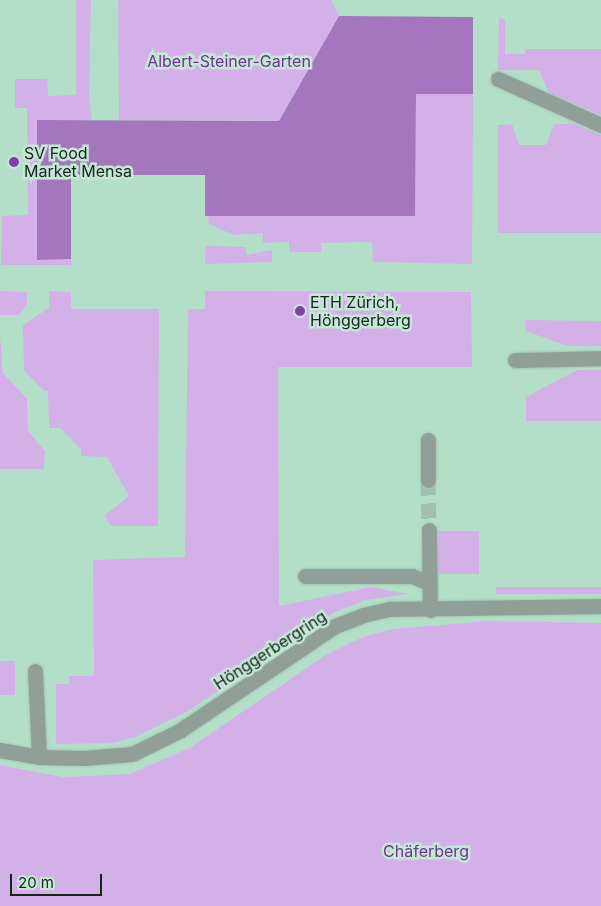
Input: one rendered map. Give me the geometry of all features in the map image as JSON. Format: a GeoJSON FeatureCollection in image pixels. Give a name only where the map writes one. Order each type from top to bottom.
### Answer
{"type":"FeatureCollection","features":[{"type":"Feature","properties":{"kind":"street"},"geometry":{"type":"LineString","coordinates":[[498,78],[601,125]]}},
{"type":"Feature","properties":{"kind":"street"},"geometry":{"type":"LineString","coordinates":[[515,360],[601,358]]}},
{"type":"Feature","properties":{"kind":"street"},"geometry":{"type":"LineString","coordinates":[[428,440],[428,480]]}},
{"type":"Feature","properties":{"kind":"street"},"geometry":{"type":"LineString","coordinates":[[428,530],[430,610]]}},
{"type":"Feature","properties":{"kind":"street"},"geometry":{"type":"LineString","coordinates":[[305,576],[412,576],[429,583]]}},
{"type":"Feature","properties":{"kind":"street","name":"Hönggerbergring"},"geometry":{"type":"LineString","coordinates":[[0,750],[39,757],[84,758],[132,754],[179,730],[335,626],[390,609],[430,610],[601,606]]}},
{"type":"Feature","properties":{"kind":"street"},"geometry":{"type":"LineString","coordinates":[[35,671],[39,757]]}},
{"type":"Feature","properties":{"kind":"shaded area","name":"ETH Zürich, Hönggerberg"},"geometry":{"type":"Polygon","coordinates":[[[0,0],[601,0],[601,623],[488,621],[393,629],[365,636],[327,654],[191,747],[130,774],[63,777],[0,765],[0,0]]]}},
{"type":"Feature","properties":{"kind":"shaded area"},"geometry":{"type":"Polygon","coordinates":[[[339,16],[473,17],[473,94],[416,94],[415,216],[205,216],[205,175],[71,175],[71,259],[37,260],[37,120],[279,121],[339,16]]]}},
{"type":"Feature","properties":{"kind":"green space"},"geometry":{"type":"Polygon","coordinates":[[[76,0],[91,0],[89,98],[92,120],[37,121],[37,260],[71,259],[71,265],[1,265],[2,216],[28,215],[27,108],[15,108],[15,79],[47,79],[48,96],[76,95],[76,0]]]}},
{"type":"Feature","properties":{"kind":"green space","name":"Albert-Steiner-Garten"},"geometry":{"type":"Polygon","coordinates":[[[118,0],[331,0],[339,16],[279,121],[119,120],[118,0]]]}},
{"type":"Feature","properties":{"kind":"green space"},"geometry":{"type":"Polygon","coordinates":[[[499,18],[505,19],[505,54],[525,54],[525,49],[601,49],[601,115],[549,93],[539,70],[498,70],[499,18]]]}},
{"type":"Feature","properties":{"kind":"green space"},"geometry":{"type":"Polygon","coordinates":[[[416,94],[473,94],[472,264],[373,262],[372,242],[321,243],[321,252],[289,252],[289,242],[263,243],[263,233],[234,235],[209,224],[208,216],[415,216],[416,94]]]}},
{"type":"Feature","properties":{"kind":"green space"},"geometry":{"type":"Polygon","coordinates":[[[512,124],[519,145],[546,145],[554,124],[575,124],[601,135],[601,233],[498,233],[498,125],[512,124]]]}},
{"type":"Feature","properties":{"kind":"green space"},"geometry":{"type":"Polygon","coordinates":[[[206,246],[246,247],[246,255],[272,250],[272,262],[205,264],[206,246]]]}},
{"type":"Feature","properties":{"kind":"green space"},"geometry":{"type":"Polygon","coordinates":[[[0,291],[27,292],[27,304],[19,315],[0,315],[0,291]]]}},
{"type":"Feature","properties":{"kind":"green space"},"geometry":{"type":"Polygon","coordinates":[[[49,291],[71,292],[71,309],[159,309],[158,526],[110,526],[105,515],[129,496],[107,457],[81,456],[81,450],[61,428],[49,428],[48,391],[44,391],[24,370],[23,325],[49,308],[49,291]]]}},
{"type":"Feature","properties":{"kind":"green space"},"geometry":{"type":"Polygon","coordinates":[[[205,291],[471,292],[472,367],[278,367],[279,606],[371,587],[408,594],[366,600],[335,612],[188,711],[137,736],[113,743],[56,744],[56,684],[69,684],[69,676],[94,676],[93,560],[185,557],[188,309],[205,309],[205,291]]]}},
{"type":"Feature","properties":{"kind":"green space"},"geometry":{"type":"Polygon","coordinates":[[[525,320],[601,321],[601,346],[567,346],[526,331],[525,320]]]}},
{"type":"Feature","properties":{"kind":"green space"},"geometry":{"type":"Polygon","coordinates":[[[0,337],[3,373],[27,399],[28,431],[45,451],[44,469],[0,469],[0,337]]]}},
{"type":"Feature","properties":{"kind":"green space"},"geometry":{"type":"Polygon","coordinates":[[[577,370],[601,370],[601,421],[526,421],[526,397],[577,370]]]}},
{"type":"Feature","properties":{"kind":"green space"},"geometry":{"type":"Polygon","coordinates":[[[438,531],[479,531],[479,574],[438,574],[438,531]]]}},
{"type":"Feature","properties":{"kind":"green space"},"geometry":{"type":"Polygon","coordinates":[[[496,587],[601,587],[601,594],[496,594],[496,587]]]}},
{"type":"Feature","properties":{"kind":"green space","name":"Chäferberg"},"geometry":{"type":"Polygon","coordinates":[[[488,621],[601,623],[601,906],[0,906],[0,765],[63,777],[130,774],[191,747],[327,654],[365,636],[393,629],[488,621]]]}},
{"type":"Feature","properties":{"kind":"green space"},"geometry":{"type":"Polygon","coordinates":[[[0,661],[15,661],[15,695],[0,695],[0,661]]]}},
{"type":"Feature","properties":{"kind":"tunnel"},"geometry":{"type":"LineString","coordinates":[[428,480],[429,530]]}},
{"type":"Feature","properties":{"kind":"place","name":"SV Food Market Mensa"},"geometry":{"type":"Point","coordinates":[14,162]}},
{"type":"Feature","properties":{"kind":"place","name":"ETH Zürich, Hönggerberg"},"geometry":{"type":"Point","coordinates":[300,311]}}]}
